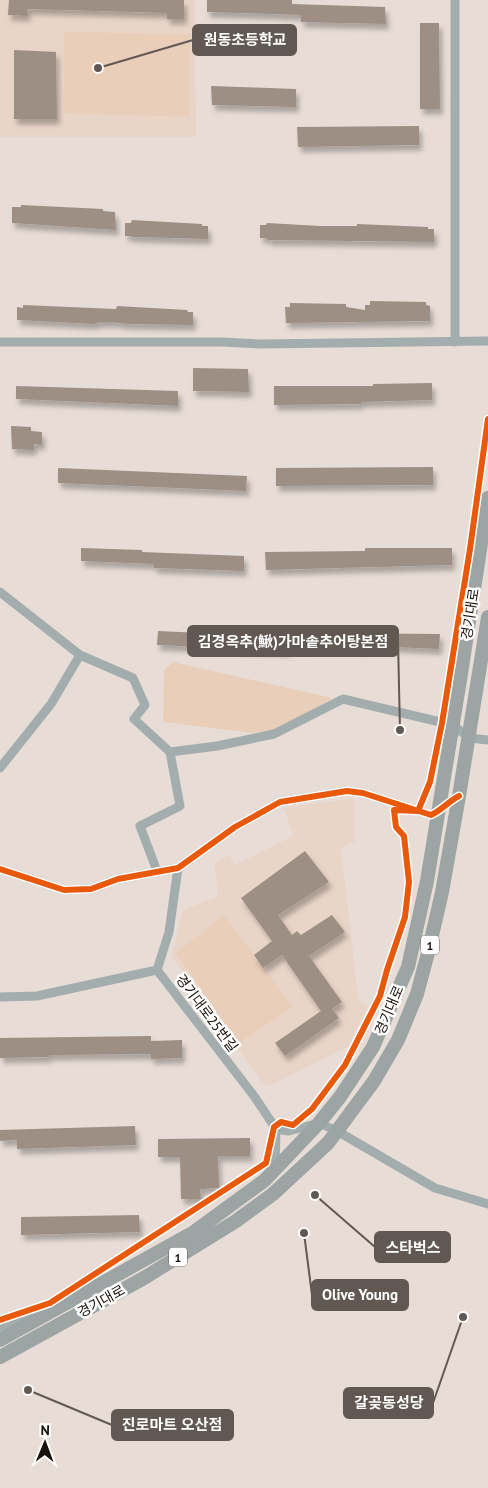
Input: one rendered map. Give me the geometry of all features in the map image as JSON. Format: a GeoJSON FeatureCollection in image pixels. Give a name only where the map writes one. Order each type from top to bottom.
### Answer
{"type":"FeatureCollection","features":[{"type":"Feature","properties":{"kind":"main road","name":"경기대로"},"geometry":{"type":"LineString","coordinates":[[0,1340],[194,1232],[265,1180],[319,1123],[340,1097],[374,1047],[408,967],[427,881],[488,498]]}},
{"type":"Feature","properties":{"kind":"main road","name":"경기대로"},"geometry":{"type":"LineString","coordinates":[[0,1358],[144,1278],[236,1221],[273,1194],[328,1142],[374,1082],[398,1040],[417,994],[442,892],[460,796],[488,617]]}},
{"type":"Feature","properties":{"kind":"street"},"geometry":{"type":"LineString","coordinates":[[455,0],[455,342]]}},
{"type":"Feature","properties":{"kind":"street"},"geometry":{"type":"LineString","coordinates":[[0,342],[221,342],[260,344],[488,341]]}},
{"type":"Feature","properties":{"kind":"street"},"geometry":{"type":"LineString","coordinates":[[0,592],[80,655],[133,678],[145,705],[134,718],[170,752],[180,806],[140,826],[157,871]]}},
{"type":"Feature","properties":{"kind":"street"},"geometry":{"type":"LineString","coordinates":[[0,768],[51,704],[80,655]]}},
{"type":"Feature","properties":{"kind":"street"},"geometry":{"type":"LineString","coordinates":[[170,752],[217,746],[274,734],[343,699],[453,725],[468,738],[488,740]]}},
{"type":"Feature","properties":{"kind":"street"},"geometry":{"type":"LineString","coordinates":[[1,872],[64,890],[91,889],[118,879],[178,868],[235,827],[280,802],[347,791],[363,793],[431,815],[439,812],[454,798],[460,796]]}},
{"type":"Feature","properties":{"kind":"street"},"geometry":{"type":"LineString","coordinates":[[157,970],[169,932],[178,868]]}},
{"type":"Feature","properties":{"kind":"street","name":"경기대로25번길"},"geometry":{"type":"LineString","coordinates":[[0,997],[37,996],[157,970],[254,1096],[276,1129]]}},
{"type":"Feature","properties":{"kind":"street"},"geometry":{"type":"LineString","coordinates":[[275,1170],[276,1129],[289,1131],[319,1123],[337,1130],[435,1188],[488,1204]]}},
{"type":"Feature","properties":{"kind":"street"},"geometry":{"type":"LineString","coordinates":[[0,1326],[49,1313]]}},
{"type":"Feature","properties":{"kind":"shaded area"},"geometry":{"type":"Polygon","coordinates":[[[0,0],[195,0],[196,137],[0,137],[0,0]]]}},
{"type":"Feature","properties":{"kind":"shaded area"},"geometry":{"type":"Polygon","coordinates":[[[64,32],[190,34],[189,117],[64,113],[64,32]]]}},
{"type":"Feature","properties":{"kind":"shaded area"},"geometry":{"type":"Polygon","coordinates":[[[173,662],[333,698],[277,730],[252,733],[163,722],[164,670],[173,662]]]}},
{"type":"Feature","properties":{"kind":"shaded area"},"geometry":{"type":"Polygon","coordinates":[[[354,798],[355,841],[341,849],[359,1002],[368,1005],[348,1047],[266,1087],[171,956],[183,910],[218,896],[214,863],[230,855],[235,865],[294,835],[283,808],[354,798]]]}},
{"type":"Feature","properties":{"kind":"shaded area"},"geometry":{"type":"Polygon","coordinates":[[[224,915],[293,1007],[239,1043],[176,953],[224,915]]]}},
{"type":"Feature","properties":{"kind":"building"},"geometry":{"type":"Polygon","coordinates":[[[9,0],[184,0],[184,19],[167,19],[167,13],[27,9],[28,16],[8,15],[9,0]]]}},
{"type":"Feature","properties":{"kind":"building"},"geometry":{"type":"Polygon","coordinates":[[[207,0],[292,0],[292,4],[385,7],[386,24],[301,22],[301,15],[207,12],[207,0]]]}},
{"type":"Feature","properties":{"kind":"building"},"geometry":{"type":"Polygon","coordinates":[[[420,23],[439,23],[440,109],[420,109],[420,23]]]}},
{"type":"Feature","properties":{"kind":"building"},"geometry":{"type":"Polygon","coordinates":[[[14,50],[56,52],[57,119],[14,119],[14,50]]]}},
{"type":"Feature","properties":{"kind":"building"},"geometry":{"type":"Polygon","coordinates":[[[211,86],[296,89],[296,107],[212,105],[211,86]]]}},
{"type":"Feature","properties":{"kind":"building"},"geometry":{"type":"Polygon","coordinates":[[[419,126],[419,145],[298,147],[297,127],[419,126]]]}},
{"type":"Feature","properties":{"kind":"building"},"geometry":{"type":"Polygon","coordinates":[[[21,205],[103,209],[103,211],[115,212],[116,230],[12,223],[12,207],[21,207],[21,205]]]}},
{"type":"Feature","properties":{"kind":"building"},"geometry":{"type":"Polygon","coordinates":[[[132,220],[202,224],[202,226],[208,226],[208,239],[125,236],[125,223],[131,223],[132,220]]]}},
{"type":"Feature","properties":{"kind":"building"},"geometry":{"type":"Polygon","coordinates":[[[267,223],[320,226],[357,226],[357,224],[428,227],[428,229],[434,229],[434,242],[268,240],[268,238],[260,238],[260,225],[266,225],[267,223]]]}},
{"type":"Feature","properties":{"kind":"building"},"geometry":{"type":"Polygon","coordinates":[[[370,301],[426,302],[426,305],[430,306],[430,321],[286,323],[285,307],[290,307],[290,303],[346,304],[346,307],[365,310],[365,305],[370,305],[370,301]]]}},
{"type":"Feature","properties":{"kind":"building"},"geometry":{"type":"Polygon","coordinates":[[[23,305],[116,309],[117,306],[187,310],[188,312],[193,312],[193,325],[128,324],[118,322],[94,324],[17,320],[17,307],[23,308],[23,305]]]}},
{"type":"Feature","properties":{"kind":"building"},"geometry":{"type":"Polygon","coordinates":[[[193,368],[248,369],[249,392],[193,391],[193,368]]]}},
{"type":"Feature","properties":{"kind":"building"},"geometry":{"type":"Polygon","coordinates":[[[432,383],[432,400],[361,402],[361,404],[274,405],[274,386],[373,386],[373,384],[432,383]]]}},
{"type":"Feature","properties":{"kind":"building"},"geometry":{"type":"Polygon","coordinates":[[[16,386],[178,391],[178,406],[16,399],[16,386]]]}},
{"type":"Feature","properties":{"kind":"building"},"geometry":{"type":"Polygon","coordinates":[[[11,426],[31,427],[31,431],[42,432],[42,445],[34,444],[34,450],[12,449],[11,426]]]}},
{"type":"Feature","properties":{"kind":"building"},"geometry":{"type":"Polygon","coordinates":[[[433,467],[433,485],[276,486],[276,468],[433,467]]]}},
{"type":"Feature","properties":{"kind":"building"},"geometry":{"type":"Polygon","coordinates":[[[58,468],[247,476],[246,491],[58,483],[58,468]]]}},
{"type":"Feature","properties":{"kind":"building"},"geometry":{"type":"Polygon","coordinates":[[[81,548],[244,556],[244,571],[154,568],[154,564],[81,561],[81,548]]]}},
{"type":"Feature","properties":{"kind":"building"},"geometry":{"type":"Polygon","coordinates":[[[365,548],[452,548],[452,565],[266,570],[265,552],[365,551],[365,548]]]}},
{"type":"Feature","properties":{"kind":"building"},"geometry":{"type":"Polygon","coordinates":[[[158,631],[288,637],[287,651],[157,645],[158,631]]]}},
{"type":"Feature","properties":{"kind":"building"},"geometry":{"type":"Polygon","coordinates":[[[309,633],[440,634],[439,649],[370,646],[370,649],[309,646],[309,633]]]}},
{"type":"Feature","properties":{"kind":"building"},"geometry":{"type":"Polygon","coordinates":[[[305,851],[329,882],[278,915],[292,935],[297,931],[301,935],[332,915],[345,932],[309,956],[342,1002],[332,1009],[339,1018],[285,1056],[275,1043],[321,1011],[282,955],[263,968],[254,955],[272,941],[241,898],[305,851]]]}},
{"type":"Feature","properties":{"kind":"building"},"geometry":{"type":"Polygon","coordinates":[[[151,1036],[151,1041],[182,1040],[182,1058],[151,1059],[151,1054],[49,1055],[49,1057],[0,1058],[0,1038],[151,1036]]]}},
{"type":"Feature","properties":{"kind":"building"},"geometry":{"type":"Polygon","coordinates":[[[135,1126],[136,1145],[17,1149],[17,1140],[0,1141],[0,1130],[135,1126]]]}},
{"type":"Feature","properties":{"kind":"building"},"geometry":{"type":"Polygon","coordinates":[[[250,1138],[250,1156],[218,1156],[219,1188],[200,1189],[201,1199],[181,1199],[180,1157],[158,1157],[158,1139],[250,1138]]]}},
{"type":"Feature","properties":{"kind":"building"},"geometry":{"type":"Polygon","coordinates":[[[139,1215],[140,1232],[21,1235],[21,1217],[139,1215]]]}},
{"type":"Feature","properties":{"kind":"cycle path"},"geometry":{"type":"LineString","coordinates":[[0,1320],[50,1303],[266,1163],[274,1127],[281,1122],[293,1125],[312,1109],[345,1065],[380,996],[405,917],[409,882],[404,836],[396,827],[394,810],[418,811],[430,782],[442,723],[470,549],[488,419]]}},
{"type":"Feature","properties":{"kind":"cycle path"},"geometry":{"type":"LineString","coordinates":[[0,869],[64,890],[91,889],[118,879],[178,868],[235,827],[280,802],[347,791],[363,793],[431,815],[459,796]]}},
{"type":"Feature","properties":{"kind":"place","name":"원동초등학교"},"geometry":{"type":"Point","coordinates":[98,68]}},
{"type":"Feature","properties":{"kind":"place","name":"김경옥추(鰍)가마솥추어탕본점"},"geometry":{"type":"Point","coordinates":[400,730]}},
{"type":"Feature","properties":{"kind":"place","name":"스타벅스"},"geometry":{"type":"Point","coordinates":[315,1195]}},
{"type":"Feature","properties":{"kind":"place","name":"Olive Young"},"geometry":{"type":"Point","coordinates":[304,1233]}},
{"type":"Feature","properties":{"kind":"place","name":"갈곶동성당"},"geometry":{"type":"Point","coordinates":[463,1317]}},
{"type":"Feature","properties":{"kind":"place","name":"진로마트 오산점"},"geometry":{"type":"Point","coordinates":[28,1390]}}]}
